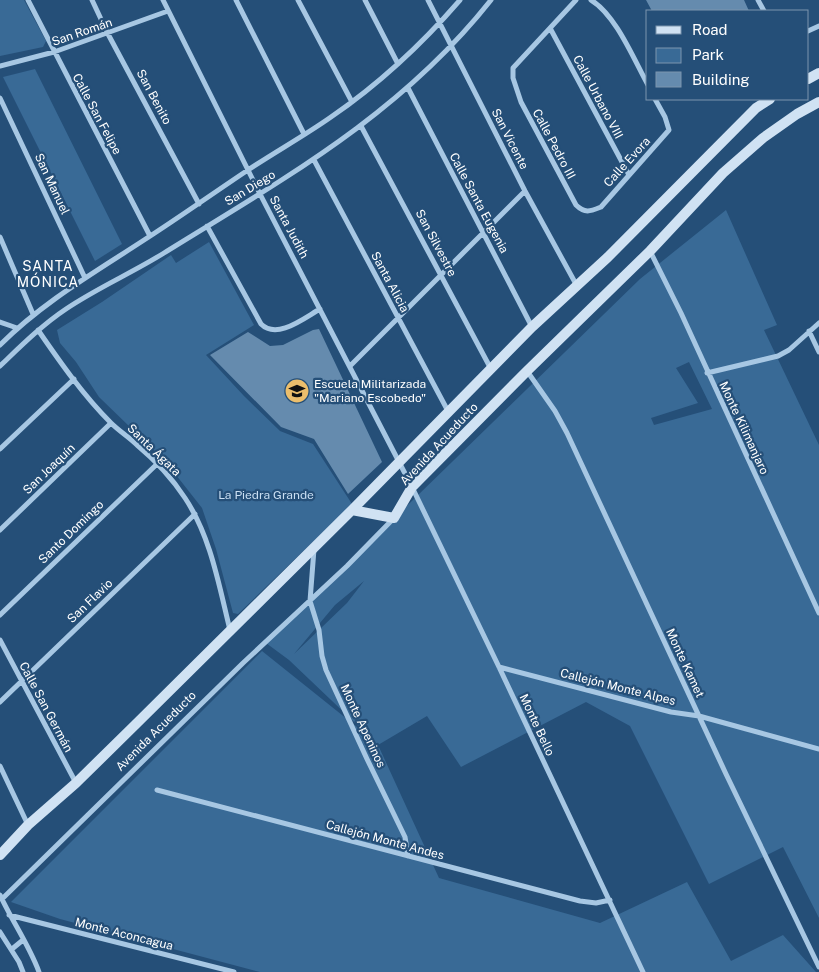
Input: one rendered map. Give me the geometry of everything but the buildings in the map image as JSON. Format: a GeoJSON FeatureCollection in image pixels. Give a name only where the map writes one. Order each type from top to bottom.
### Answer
{"type":"FeatureCollection","features":[{"type":"Feature","properties":{"kind":"street","name":"Calle San Felipe"},"geometry":{"type":"LineString","coordinates":[[28,0],[150,236]]}},
{"type":"Feature","properties":{"kind":"street","name":"San Benito"},"geometry":{"type":"LineString","coordinates":[[92,0],[108,34],[199,204]]}},
{"type":"Feature","properties":{"kind":"street","name":"Santa Judith"},"geometry":{"type":"LineString","coordinates":[[163,0],[260,194],[412,487]]}},
{"type":"Feature","properties":{"kind":"street"},"geometry":{"type":"LineString","coordinates":[[236,0],[304,134]]}},
{"type":"Feature","properties":{"kind":"street"},"geometry":{"type":"LineString","coordinates":[[298,0],[352,102]]}},
{"type":"Feature","properties":{"kind":"street"},"geometry":{"type":"LineString","coordinates":[[365,0],[398,64]]}},
{"type":"Feature","properties":{"kind":"street","name":"San Vicente"},"geometry":{"type":"LineString","coordinates":[[428,0],[525,191],[577,286]]}},
{"type":"Feature","properties":{"kind":"street","name":"San Diego"},"geometry":{"type":"LineString","coordinates":[[0,345],[33,314],[85,278],[352,102],[398,64],[440,24],[460,0]]}},
{"type":"Feature","properties":{"kind":"street","name":"San Diego"},"geometry":{"type":"LineString","coordinates":[[0,366],[38,330],[65,309],[162,254],[260,194],[314,160],[361,126],[408,88],[452,46],[491,0]]}},
{"type":"Feature","properties":{"kind":"street"},"geometry":{"type":"LineString","coordinates":[[550,28],[576,0]]}},
{"type":"Feature","properties":{"kind":"street"},"geometry":{"type":"LineString","coordinates":[[591,0],[607,13],[614,23],[646,81]]}},
{"type":"Feature","properties":{"kind":"street","name":"San Román"},"geometry":{"type":"LineString","coordinates":[[0,66],[54,52],[168,11]]}},
{"type":"Feature","properties":{"kind":"street","name":"Calle Pedro III"},"geometry":{"type":"LineString","coordinates":[[550,28],[513,68],[513,78],[521,102],[576,205],[581,210],[588,212]]}},
{"type":"Feature","properties":{"kind":"street","name":"Calle Urbano VIII"},"geometry":{"type":"LineString","coordinates":[[550,28],[629,175]]}},
{"type":"Feature","properties":{"kind":"street","name":"Calle Santa Eugenia"},"geometry":{"type":"LineString","coordinates":[[408,88],[532,327]]}},
{"type":"Feature","properties":{"kind":"street","name":"San Manuel"},"geometry":{"type":"LineString","coordinates":[[0,98],[85,278]]}},
{"type":"Feature","properties":{"kind":"street","name":"Calle Evora"},"geometry":{"type":"LineString","coordinates":[[588,212],[601,206],[669,130],[665,117],[656,100]]}},
{"type":"Feature","properties":{"kind":"street","name":"Avenida Acueducto"},"geometry":{"type":"LineString","coordinates":[[0,855],[28,825],[76,783],[314,548],[532,327],[577,286],[756,108],[768,100]]}},
{"type":"Feature","properties":{"kind":"street","name":"Avenida Acueducto"},"geometry":{"type":"LineString","coordinates":[[1,897],[243,663],[310,602],[394,518],[412,487],[650,251],[723,173],[763,138],[797,114],[819,102]]}},
{"type":"Feature","properties":{"kind":"street","name":"San Silvestre"},"geometry":{"type":"LineString","coordinates":[[361,126],[491,369]]}},
{"type":"Feature","properties":{"kind":"street","name":"Santa Alicia"},"geometry":{"type":"LineString","coordinates":[[314,160],[449,413]]}},
{"type":"Feature","properties":{"kind":"street"},"geometry":{"type":"LineString","coordinates":[[350,366],[525,191]]}},
{"type":"Feature","properties":{"kind":"street"},"geometry":{"type":"LineString","coordinates":[[207,226],[261,324],[269,331],[278,330],[320,309]]}},
{"type":"Feature","properties":{"kind":"street"},"geometry":{"type":"LineString","coordinates":[[0,237],[33,314]]}},
{"type":"Feature","properties":{"kind":"street","name":"Monte Kilimanjaro"},"geometry":{"type":"LineString","coordinates":[[650,251],[681,313],[819,613]]}},
{"type":"Feature","properties":{"kind":"street"},"geometry":{"type":"LineString","coordinates":[[0,322],[17,328]]}},
{"type":"Feature","properties":{"kind":"street"},"geometry":{"type":"LineString","coordinates":[[708,373],[778,356],[789,350],[819,322]]}},
{"type":"Feature","properties":{"kind":"street","name":"Santa Ágata"},"geometry":{"type":"LineString","coordinates":[[38,330],[74,379],[111,423],[173,481],[194,514],[212,559],[230,631]]}},
{"type":"Feature","properties":{"kind":"street"},"geometry":{"type":"LineString","coordinates":[[809,331],[819,352]]}},
{"type":"Feature","properties":{"kind":"street","name":"Monte Kamet"},"geometry":{"type":"LineString","coordinates":[[527,371],[567,432],[699,716],[819,967]]}},
{"type":"Feature","properties":{"kind":"street"},"geometry":{"type":"LineString","coordinates":[[0,449],[74,379]]}},
{"type":"Feature","properties":{"kind":"street","name":"San Joaquín"},"geometry":{"type":"LineString","coordinates":[[0,530],[111,423]]}},
{"type":"Feature","properties":{"kind":"street","name":"Santo Domingo"},"geometry":{"type":"LineString","coordinates":[[0,615],[157,464]]}},
{"type":"Feature","properties":{"kind":"street","name":"Monte Bello"},"geometry":{"type":"LineString","coordinates":[[412,487],[643,972]]}},
{"type":"Feature","properties":{"kind":"street"},"geometry":{"type":"LineString","coordinates":[[352,510],[394,518]]}},
{"type":"Feature","properties":{"kind":"street","name":"San Flavio"},"geometry":{"type":"LineString","coordinates":[[0,702],[194,514]]}},
{"type":"Feature","properties":{"kind":"street"},"geometry":{"type":"LineString","coordinates":[[310,602],[314,548]]}},
{"type":"Feature","properties":{"kind":"street","name":"Monte Apeninos"},"geometry":{"type":"LineString","coordinates":[[310,602],[319,630],[322,656],[326,670],[405,837],[408,856]]}},
{"type":"Feature","properties":{"kind":"street","name":"Calle San Germán"},"geometry":{"type":"LineString","coordinates":[[0,640],[20,681],[76,783]]}},
{"type":"Feature","properties":{"kind":"street","name":"Callejón Monte Alpes"},"geometry":{"type":"LineString","coordinates":[[499,667],[671,712],[699,716],[819,749]]}},
{"type":"Feature","properties":{"kind":"street"},"geometry":{"type":"LineString","coordinates":[[0,766],[28,825]]}},
{"type":"Feature","properties":{"kind":"street","name":"Callejón Monte Andes"},"geometry":{"type":"LineString","coordinates":[[156,790],[580,901],[596,903],[610,900]]}},
{"type":"Feature","properties":{"kind":"street"},"geometry":{"type":"LineString","coordinates":[[1,897],[9,915],[32,953],[39,972]]}},
{"type":"Feature","properties":{"kind":"street","name":"Monte Aconcagua"},"geometry":{"type":"LineString","coordinates":[[9,915],[234,972]]}},
{"type":"Feature","properties":{"kind":"street"},"geometry":{"type":"LineString","coordinates":[[0,932],[23,972]]}},
{"type":"Feature","properties":{"kind":"street"},"geometry":{"type":"LineString","coordinates":[[12,950],[23,940]]}},
{"type":"Feature","properties":{"kind":"green space"},"geometry":{"type":"Polygon","coordinates":[[[0,0],[24,0],[46,41],[43,47],[0,56],[0,0]]]}},
{"type":"Feature","properties":{"kind":"green space"},"geometry":{"type":"Polygon","coordinates":[[[35,69],[122,244],[95,261],[3,77],[35,69]]]}},
{"type":"Feature","properties":{"kind":"green space"},"geometry":{"type":"Polygon","coordinates":[[[726,210],[777,325],[764,330],[819,445],[819,918],[783,847],[709,884],[630,726],[586,702],[461,767],[427,716],[378,745],[439,878],[600,923],[687,882],[731,961],[783,935],[816,972],[260,972],[60,919],[11,902],[262,651],[372,739],[289,660],[266,643],[640,279],[726,210]],[[689,362],[676,368],[698,403],[651,418],[654,425],[712,409],[689,362]],[[364,581],[335,605],[294,654],[347,603],[364,581]]]}},
{"type":"Feature","properties":{"kind":"green space","name":"La Piedra Grande"},"geometry":{"type":"Polygon","coordinates":[[[209,242],[254,325],[206,355],[280,431],[313,444],[352,504],[238,614],[233,613],[216,549],[202,508],[165,461],[99,397],[76,362],[60,343],[57,330],[171,255],[176,263],[209,242]]]}},
{"type":"Feature","properties":{"kind":"place","name":"Escuela Militarizada \"Mariano Escobedo\""},"geometry":{"type":"Point","coordinates":[297,391]}},
{"type":"Feature","properties":{"kind":"district","name":"SANTA MÓNICA"},"geometry":{"type":"Point","coordinates":[48,274]}}]}
